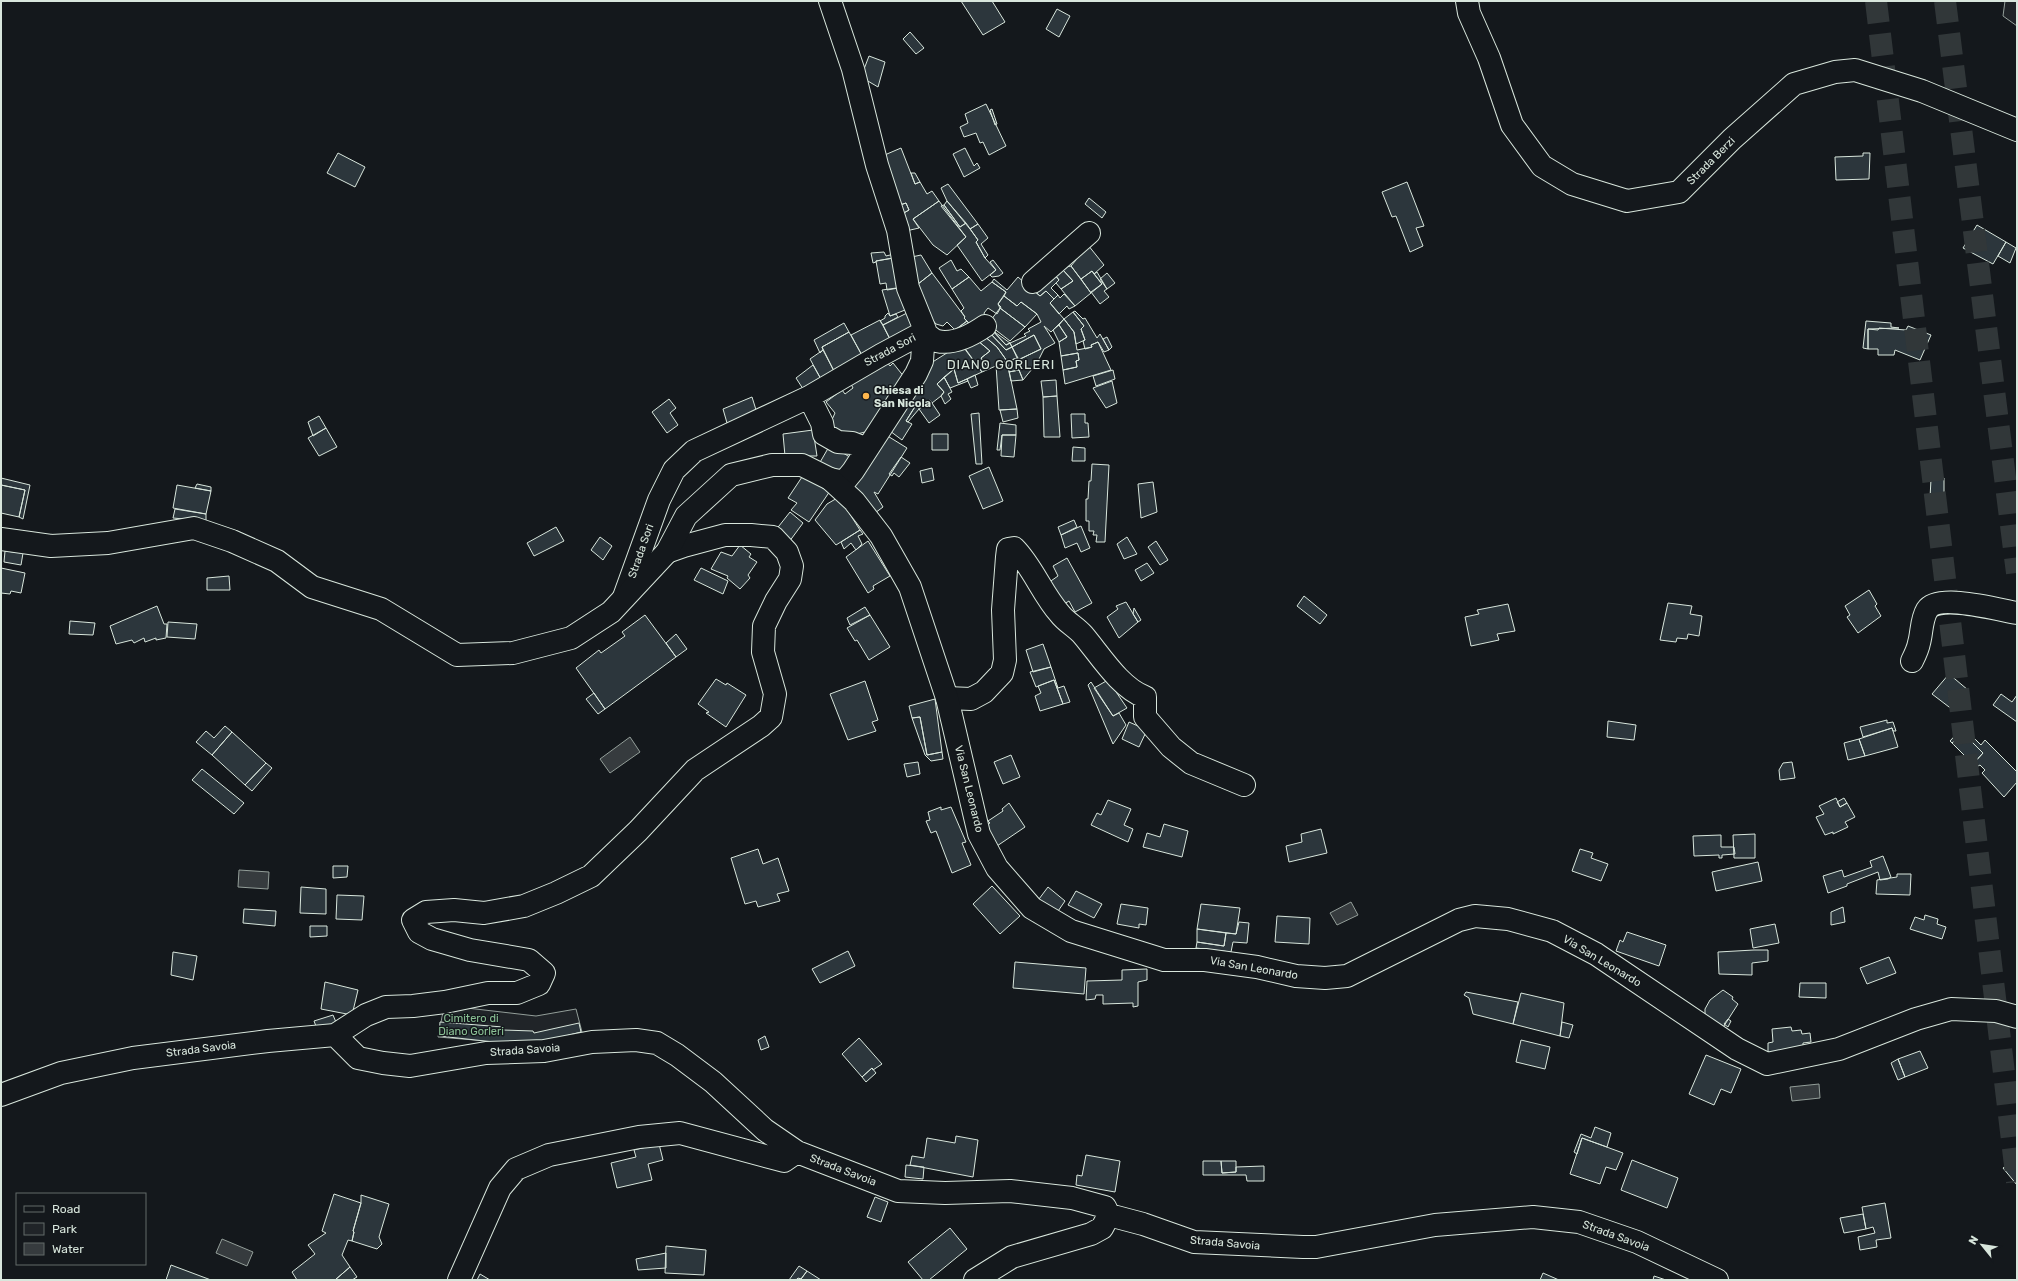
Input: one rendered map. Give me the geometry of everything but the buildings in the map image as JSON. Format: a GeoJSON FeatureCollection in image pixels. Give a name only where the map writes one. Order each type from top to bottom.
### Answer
{"type":"FeatureCollection","features":[{"type":"Feature","properties":{"kind":"street","name":"Strada Sori"},"geometry":{"type":"LineString","coordinates":[[624,597],[659,500],[674,470],[694,451],[810,397],[881,355],[924,332],[926,328],[908,288],[898,230],[877,165],[854,69],[830,1]]}},
{"type":"Feature","properties":{"kind":"street","name":"Strada Berzi"},"geometry":{"type":"LineString","coordinates":[[1467,1],[1469,13],[1489,58],[1512,125],[1542,166],[1572,184],[1627,201],[1679,192],[1732,139],[1794,84],[1835,72],[1855,70],[1922,91],[2017,130]]}},
{"type":"Feature","properties":{"kind":"street"},"geometry":{"type":"LineString","coordinates":[[1033,282],[1089,233]]}},
{"type":"Feature","properties":{"kind":"street"},"geometry":{"type":"LineString","coordinates":[[830,479],[844,482],[895,408],[920,367],[924,332],[937,341],[949,341],[972,335],[985,326]]}},
{"type":"Feature","properties":{"kind":"street"},"geometry":{"type":"LineString","coordinates":[[810,397],[822,422],[824,434],[838,442],[852,443],[867,449]]}},
{"type":"Feature","properties":{"kind":"street","name":"Via San Leonardo"},"geometry":{"type":"LineString","coordinates":[[667,552],[686,516],[731,475],[772,465],[802,465],[830,479],[854,501],[881,536],[910,587],[947,698],[979,834],[997,868],[1032,908],[1071,931],[1110,945],[1164,960],[1205,960],[1257,967],[1296,976],[1325,978],[1347,976],[1459,920],[1475,916],[1508,919],[1552,931],[1596,954],[1738,1049],[1767,1064],[1839,1049],[1916,1019],[1951,1009],[1996,1012],[2017,1017]]}},
{"type":"Feature","properties":{"kind":"street"},"geometry":{"type":"LineString","coordinates":[[1,539],[51,546],[108,543],[194,528],[232,541],[277,561],[312,587],[381,610],[457,655],[513,653],[571,638],[611,612],[667,552],[684,546],[725,535],[751,535],[773,537],[787,552],[792,566],[790,579],[776,601],[764,626],[763,652],[775,694],[771,717],[761,726],[695,770],[638,830],[591,876],[556,894],[524,906],[484,913],[454,910],[426,912],[414,920],[419,932],[432,939],[477,951],[529,960],[544,973],[539,984],[517,993],[488,992],[445,1002],[413,1006],[386,1007],[366,1014],[335,1035]]}},
{"type":"Feature","properties":{"kind":"street"},"geometry":{"type":"LineString","coordinates":[[947,698],[971,698],[984,692],[1002,673],[1006,660],[1003,610],[1006,557],[1008,549],[1014,548],[1060,615],[1072,623],[1126,687],[1136,694],[1145,697],[1145,716],[1171,747],[1191,763],[1244,784]]}},
{"type":"Feature","properties":{"kind":"street"},"geometry":{"type":"LineString","coordinates":[[1912,661],[1919,645],[1924,617],[1928,610],[1935,604],[1958,603],[2017,613]]}},
{"type":"Feature","properties":{"kind":"street","name":"Strada Savoia"},"geometry":{"type":"LineString","coordinates":[[1,1095],[61,1073],[133,1058],[268,1041],[335,1035],[358,1058],[382,1063],[410,1066],[486,1053],[544,1051],[592,1042],[636,1040],[657,1043],[678,1055],[713,1082],[765,1130],[797,1152],[898,1191],[944,1193],[1010,1191],[1072,1198],[1105,1207],[1109,1215],[1143,1224],[1194,1242],[1303,1247],[1316,1247],[1435,1225],[1533,1217],[1579,1222],[1637,1242],[1717,1280]]}},
{"type":"Feature","properties":{"kind":"street"},"geometry":{"type":"LineString","coordinates":[[459,1280],[500,1188],[516,1169],[549,1155],[639,1137],[680,1133],[784,1161],[797,1152]]}},
{"type":"Feature","properties":{"kind":"street"},"geometry":{"type":"LineString","coordinates":[[975,1280],[1012,1257],[1091,1234],[1102,1228],[1109,1215]]}},
{"type":"Feature","properties":{"kind":"green space"},"geometry":{"type":"Polygon","coordinates":[[[2005,1],[2017,1],[2017,26],[2003,16],[2005,1]]]}},
{"type":"Feature","properties":{"kind":"green space","name":"Cimitero di Diano Gorleri"},"geometry":{"type":"Polygon","coordinates":[[[444,1007],[467,1008],[536,1016],[576,1009],[582,1032],[535,1045],[438,1037],[444,1007]]]}},
{"type":"Feature","properties":{"kind":"water"},"geometry":{"type":"Polygon","coordinates":[[[630,737],[640,752],[610,773],[600,759],[630,737]]]}},
{"type":"Feature","properties":{"kind":"water"},"geometry":{"type":"Polygon","coordinates":[[[239,870],[269,872],[268,889],[238,887],[239,870]]]}},
{"type":"Feature","properties":{"kind":"water"},"geometry":{"type":"Polygon","coordinates":[[[1351,902],[1358,915],[1337,925],[1330,913],[1351,902]]]}},
{"type":"Feature","properties":{"kind":"water"},"geometry":{"type":"Polygon","coordinates":[[[1819,1084],[1820,1098],[1792,1101],[1790,1087],[1819,1084]]]}},
{"type":"Feature","properties":{"kind":"water"},"geometry":{"type":"Polygon","coordinates":[[[222,1239],[253,1252],[247,1266],[216,1253],[222,1239]]]}},
{"type":"Feature","properties":{"kind":"tunnel"},"geometry":{"type":"LineString","coordinates":[[1876,1],[2017,1182]]}},
{"type":"Feature","properties":{"kind":"tunnel"},"geometry":{"type":"LineString","coordinates":[[1945,1],[2017,573]]}},
{"type":"Feature","properties":{"kind":"place","name":"Chiesa di San Nicola"},"geometry":{"type":"Point","coordinates":[866,396]}},
{"type":"Feature","properties":{"kind":"district","name":"DIANO GORLERI"},"geometry":{"type":"Point","coordinates":[1001,364]}}]}
